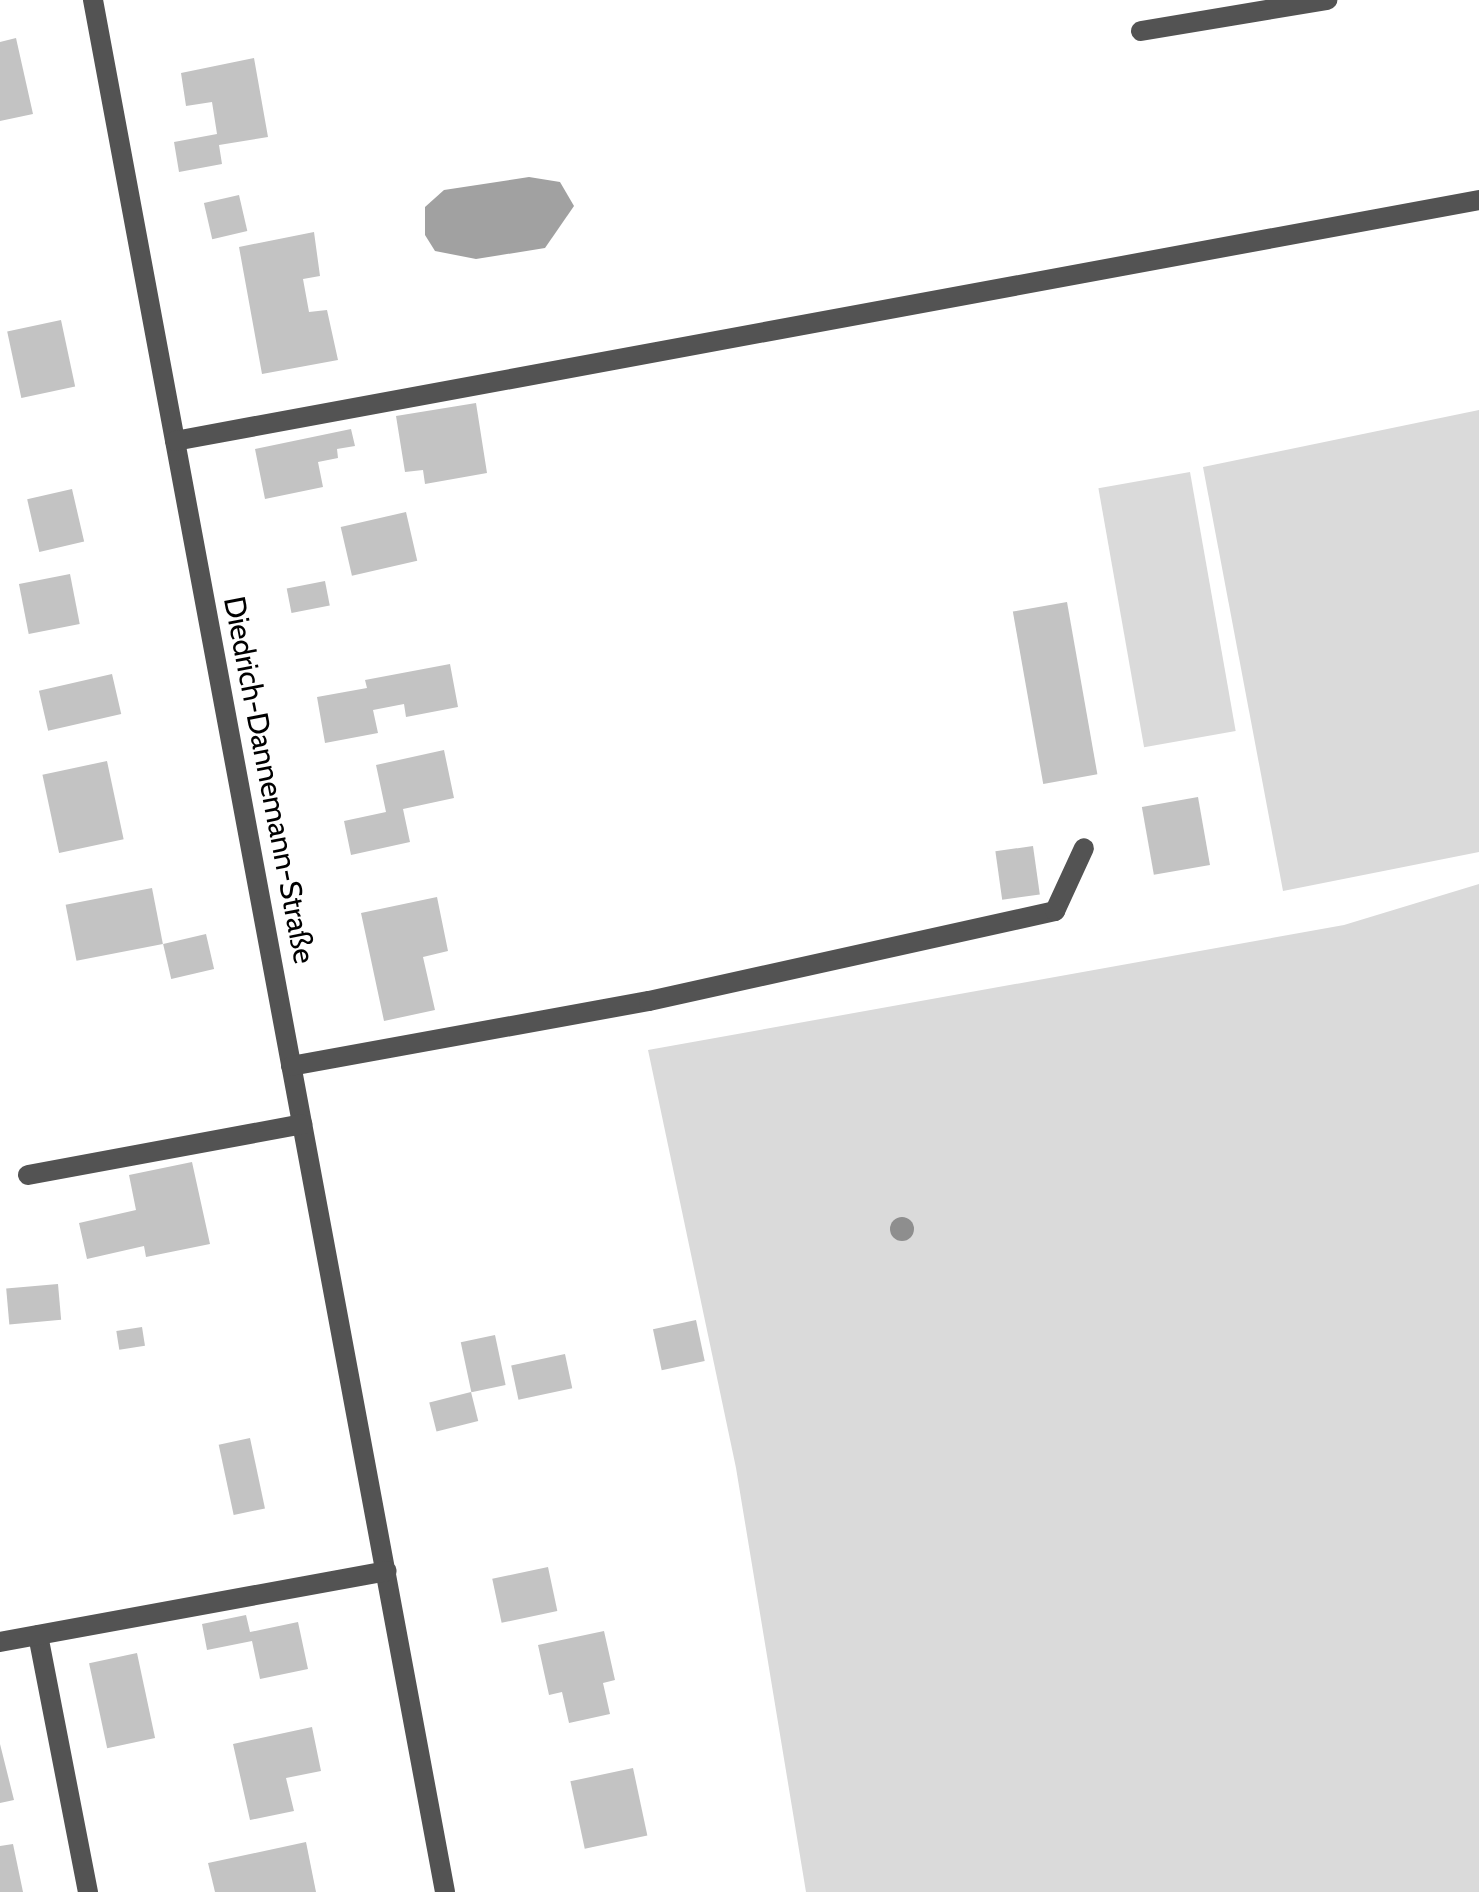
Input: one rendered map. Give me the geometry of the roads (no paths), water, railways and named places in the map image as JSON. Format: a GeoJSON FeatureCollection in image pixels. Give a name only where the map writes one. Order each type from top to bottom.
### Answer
{"type":"FeatureCollection","features":[{"type":"Feature","properties":{"kind":"street","name":"Diedrich-Dannemann-Straße"},"geometry":{"type":"LineString","coordinates":[[93,0],[445,1892]]}},
{"type":"Feature","properties":{"kind":"street"},"geometry":{"type":"LineString","coordinates":[[1141,31],[1327,0]]}},
{"type":"Feature","properties":{"kind":"street"},"geometry":{"type":"LineString","coordinates":[[175,441],[1479,200]]}},
{"type":"Feature","properties":{"kind":"street"},"geometry":{"type":"LineString","coordinates":[[291,1066],[649,1001],[1055,911],[1084,848]]}},
{"type":"Feature","properties":{"kind":"street"},"geometry":{"type":"LineString","coordinates":[[28,1175],[302,1124]]}},
{"type":"Feature","properties":{"kind":"street"},"geometry":{"type":"LineString","coordinates":[[0,1642],[387,1571]]}},
{"type":"Feature","properties":{"kind":"street"},"geometry":{"type":"LineString","coordinates":[[38,1635],[88,1892]]}}]}
